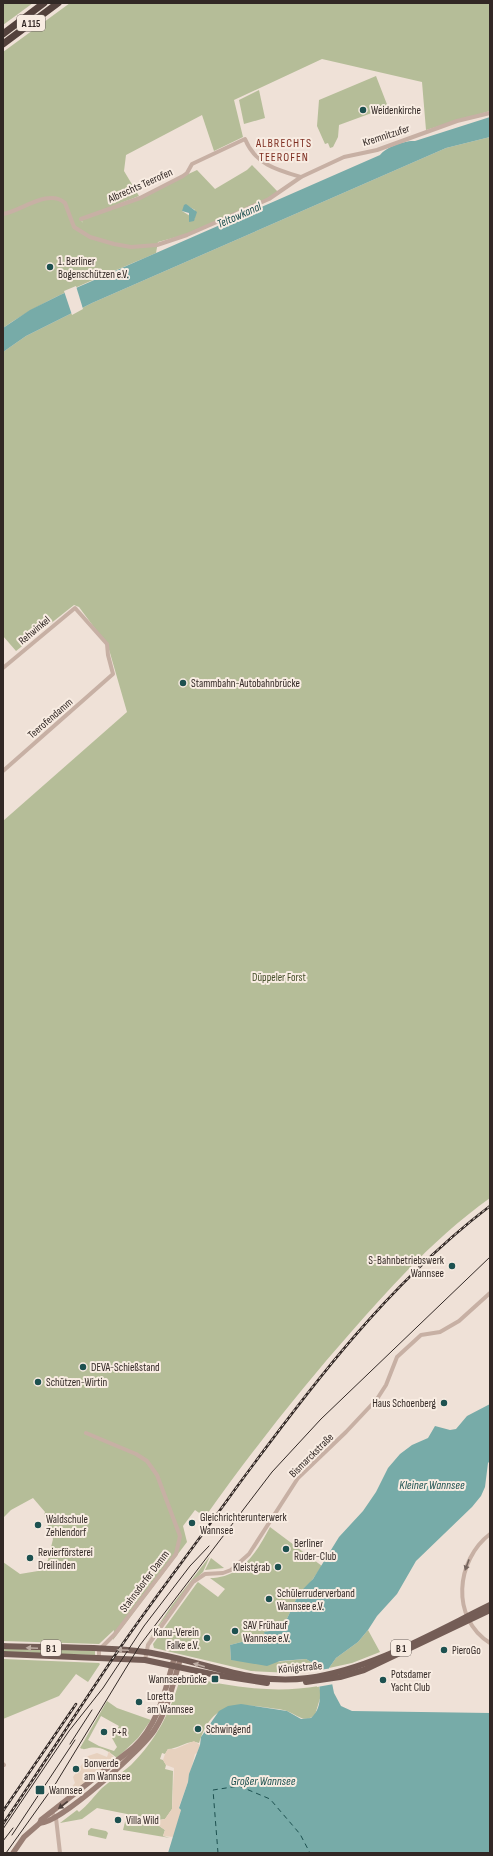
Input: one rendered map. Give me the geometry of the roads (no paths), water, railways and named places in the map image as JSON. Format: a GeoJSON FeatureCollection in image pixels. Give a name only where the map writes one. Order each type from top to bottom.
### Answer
{"type":"FeatureCollection","features":[{"type":"Feature","properties":{"kind":"highway","name":"A 115"},"geometry":{"type":"LineString","coordinates":[[3,34],[44,3]]}},
{"type":"Feature","properties":{"kind":"highway","name":"A 115"},"geometry":{"type":"LineString","coordinates":[[3,44],[58,3]]}},
{"type":"Feature","properties":{"kind":"main road","name":"Königstraße"},"geometry":{"type":"LineString","coordinates":[[469,1618],[490,1605]]}},
{"type":"Feature","properties":{"kind":"main road","name":"Königstraße"},"geometry":{"type":"LineString","coordinates":[[99,1650],[146,1652],[176,1662],[254,1678],[310,1680],[339,1675],[490,1610]]}},
{"type":"Feature","properties":{"kind":"main road","name":"B 1"},"geometry":{"type":"LineString","coordinates":[[3,1646],[99,1650]]}},
{"type":"Feature","properties":{"kind":"main road","name":"B 1"},"geometry":{"type":"LineString","coordinates":[[3,1654],[99,1657]]}},
{"type":"Feature","properties":{"kind":"main road","name":"Königstraße"},"geometry":{"type":"LineString","coordinates":[[99,1657],[176,1662]]}},
{"type":"Feature","properties":{"kind":"main road"},"geometry":{"type":"LineString","coordinates":[[13,1853],[24,1838],[40,1823],[54,1815],[143,1746],[155,1730],[164,1710],[176,1662]]}},
{"type":"Feature","properties":{"kind":"street","name":"Kremnitzufer"},"geometry":{"type":"LineString","coordinates":[[301,177],[344,157],[377,150],[457,121],[490,113]]}},
{"type":"Feature","properties":{"kind":"street","name":"Albrechts Teerofen"},"geometry":{"type":"LineString","coordinates":[[81,219],[140,198],[183,176],[187,173],[192,164],[245,139],[249,149],[257,159],[277,169],[301,177]]}},
{"type":"Feature","properties":{"kind":"street"},"geometry":{"type":"LineString","coordinates":[[3,214],[13,212],[39,200],[50,198],[58,199],[65,203],[74,227],[90,237],[131,247],[157,244],[187,235],[269,199],[301,177]]}},
{"type":"Feature","properties":{"kind":"street","name":"Rehwinkel"},"geometry":{"type":"LineString","coordinates":[[3,668],[73,608],[77,608],[108,644],[108,655],[113,674],[109,678]]}},
{"type":"Feature","properties":{"kind":"street","name":"Teerofendamm"},"geometry":{"type":"LineString","coordinates":[[3,771],[109,678]]}},
{"type":"Feature","properties":{"kind":"street","name":"Bismarckstraße"},"geometry":{"type":"LineString","coordinates":[[145,1660],[148,1645],[170,1613],[198,1578],[205,1574],[227,1572],[249,1554],[298,1478],[346,1432],[377,1399],[386,1385],[397,1357],[423,1334],[440,1332],[459,1321],[490,1293]]}},
{"type":"Feature","properties":{"kind":"street","name":"Stahnsdorfer Damm"},"geometry":{"type":"LineString","coordinates":[[86,1433],[136,1454],[147,1461],[157,1475],[180,1536],[176,1554],[115,1634],[99,1650]]}},
{"type":"Feature","properties":{"kind":"street"},"geometry":{"type":"LineString","coordinates":[[490,1534],[473,1552],[465,1570],[462,1591],[463,1603],[469,1618],[479,1633],[490,1643]]}},
{"type":"Feature","properties":{"kind":"street"},"geometry":{"type":"LineString","coordinates":[[99,1650],[99,1657]]}},
{"type":"Feature","properties":{"kind":"street"},"geometry":{"type":"LineString","coordinates":[[54,1815],[60,1853]]}},
{"type":"Feature","properties":{"kind":"water"},"geometry":{"type":"Polygon","coordinates":[[[490,117],[490,137],[446,148],[92,303],[26,336],[3,352],[3,328],[30,310],[60,295],[380,155],[387,149],[396,145],[415,141],[490,117]]]}},
{"type":"Feature","properties":{"kind":"water"},"geometry":{"type":"Polygon","coordinates":[[[186,204],[197,212],[194,221],[189,222],[189,213],[182,211],[184,205],[186,204]]]}},
{"type":"Feature","properties":{"kind":"water","name":"Großer Wannsee"},"geometry":{"type":"Polygon","coordinates":[[[490,1404],[490,1461],[488,1463],[485,1487],[481,1496],[472,1507],[416,1561],[397,1594],[377,1616],[368,1630],[358,1642],[336,1658],[329,1668],[334,1693],[341,1706],[352,1711],[490,1713],[490,1853],[168,1853],[181,1810],[179,1808],[188,1782],[189,1774],[200,1745],[201,1737],[219,1711],[228,1706],[241,1704],[287,1711],[301,1719],[311,1718],[316,1713],[320,1699],[320,1692],[313,1663],[306,1659],[280,1661],[267,1666],[231,1660],[230,1645],[265,1636],[264,1632],[275,1630],[285,1623],[299,1593],[313,1579],[339,1537],[363,1511],[376,1492],[388,1468],[400,1454],[412,1445],[428,1438],[435,1426],[450,1430],[456,1429],[467,1416],[490,1404]]]}},
{"type":"Feature","properties":{"kind":"tram line"},"geometry":{"type":"LineString","coordinates":[[6,1853],[56,1783],[140,1645],[272,1472],[321,1419],[490,1257]]}},
{"type":"Feature","properties":{"kind":"tram line"},"geometry":{"type":"LineString","coordinates":[[3,1829],[69,1731],[103,1688],[144,1626],[190,1566],[209,1546]]}},
{"type":"Feature","properties":{"kind":"tram line"},"geometry":{"type":"LineString","coordinates":[[70,1744],[92,1710]]}},
{"type":"Feature","properties":{"kind":"tram line"},"geometry":{"type":"LineString","coordinates":[[12,1835],[75,1740]]}},
{"type":"Feature","properties":{"kind":"tram line"},"geometry":{"type":"LineString","coordinates":[[3,1841],[13,1828]]}},
{"type":"Feature","properties":{"kind":"railway"},"geometry":{"type":"LineString","coordinates":[[3,1824],[138,1623],[293,1412],[353,1338],[385,1302],[418,1268],[453,1236],[490,1206]]}},
{"type":"Feature","properties":{"kind":"railway"},"geometry":{"type":"LineString","coordinates":[[3,1811],[76,1704]]}},
{"type":"Feature","properties":{"kind":"place","name":"Weidenkirche"},"geometry":{"type":"Point","coordinates":[363,110]}},
{"type":"Feature","properties":{"kind":"place","name":"1. Berliner Bogenschützen e.V."},"geometry":{"type":"Point","coordinates":[50,267]}},
{"type":"Feature","properties":{"kind":"place","name":"Stammbahn-Autobahnbrücke"},"geometry":{"type":"Point","coordinates":[183,683]}},
{"type":"Feature","properties":{"kind":"place","name":"S-Bahnbetriebswerk Wannsee"},"geometry":{"type":"Point","coordinates":[452,1266]}},
{"type":"Feature","properties":{"kind":"place","name":"DEVA-Schießstand"},"geometry":{"type":"Point","coordinates":[83,1367]}},
{"type":"Feature","properties":{"kind":"place","name":"Schützen-Wirtin"},"geometry":{"type":"Point","coordinates":[38,1382]}},
{"type":"Feature","properties":{"kind":"place","name":"Haus Schoenberg"},"geometry":{"type":"Point","coordinates":[444,1403]}},
{"type":"Feature","properties":{"kind":"place","name":"Gleichrichterunterwerk Wannsee"},"geometry":{"type":"Point","coordinates":[192,1523]}},
{"type":"Feature","properties":{"kind":"place","name":"Waldschule Zehlendorf"},"geometry":{"type":"Point","coordinates":[38,1525]}},
{"type":"Feature","properties":{"kind":"place","name":"Berliner Ruder-Club"},"geometry":{"type":"Point","coordinates":[286,1549]}},
{"type":"Feature","properties":{"kind":"place","name":"Revierförsterei Dreilinden"},"geometry":{"type":"Point","coordinates":[30,1558]}},
{"type":"Feature","properties":{"kind":"place","name":"Kleistgrab"},"geometry":{"type":"Point","coordinates":[278,1567]}},
{"type":"Feature","properties":{"kind":"place","name":"Schülerruderverband Wannsee e.V."},"geometry":{"type":"Point","coordinates":[269,1599]}},
{"type":"Feature","properties":{"kind":"place","name":"SAV Frühauf Wannsee e.V."},"geometry":{"type":"Point","coordinates":[235,1631]}},
{"type":"Feature","properties":{"kind":"place","name":"Kanu-Verein Falke e.V."},"geometry":{"type":"Point","coordinates":[207,1638]}},
{"type":"Feature","properties":{"kind":"place","name":"PieroGo"},"geometry":{"type":"Point","coordinates":[444,1650]}},
{"type":"Feature","properties":{"kind":"place","name":"Wannseebrücke"},"geometry":{"type":"Point","coordinates":[215,1679]}},
{"type":"Feature","properties":{"kind":"place","name":"Potsdamer Yacht Club"},"geometry":{"type":"Point","coordinates":[383,1680]}},
{"type":"Feature","properties":{"kind":"place","name":"Loretta am Wannsee"},"geometry":{"type":"Point","coordinates":[139,1702]}},
{"type":"Feature","properties":{"kind":"place","name":"Schwingend"},"geometry":{"type":"Point","coordinates":[198,1729]}},
{"type":"Feature","properties":{"kind":"place","name":"P+R"},"geometry":{"type":"Point","coordinates":[104,1732]}},
{"type":"Feature","properties":{"kind":"place","name":"Bonverde am Wannsee"},"geometry":{"type":"Point","coordinates":[76,1769]}},
{"type":"Feature","properties":{"kind":"place","name":"Wannsee"},"geometry":{"type":"Point","coordinates":[40,1790]}},
{"type":"Feature","properties":{"kind":"place","name":"Villa Wild"},"geometry":{"type":"Point","coordinates":[118,1820]}},
{"type":"Feature","properties":{"kind":"district","name":"ALBRECHTS TEEROFEN"},"geometry":{"type":"Point","coordinates":[284,150]}},
{"type":"Feature","properties":{"kind":"water label","name":"Teltowkanal"},"geometry":{"type":"Point","coordinates":[239,215]}},
{"type":"Feature","properties":{"kind":"water label","name":"Kleiner Wannsee"},"geometry":{"type":"Point","coordinates":[432,1485]}},
{"type":"Feature","properties":{"kind":"park label","name":"Düppeler Forst"},"geometry":{"type":"Point","coordinates":[279,977]}}]}
